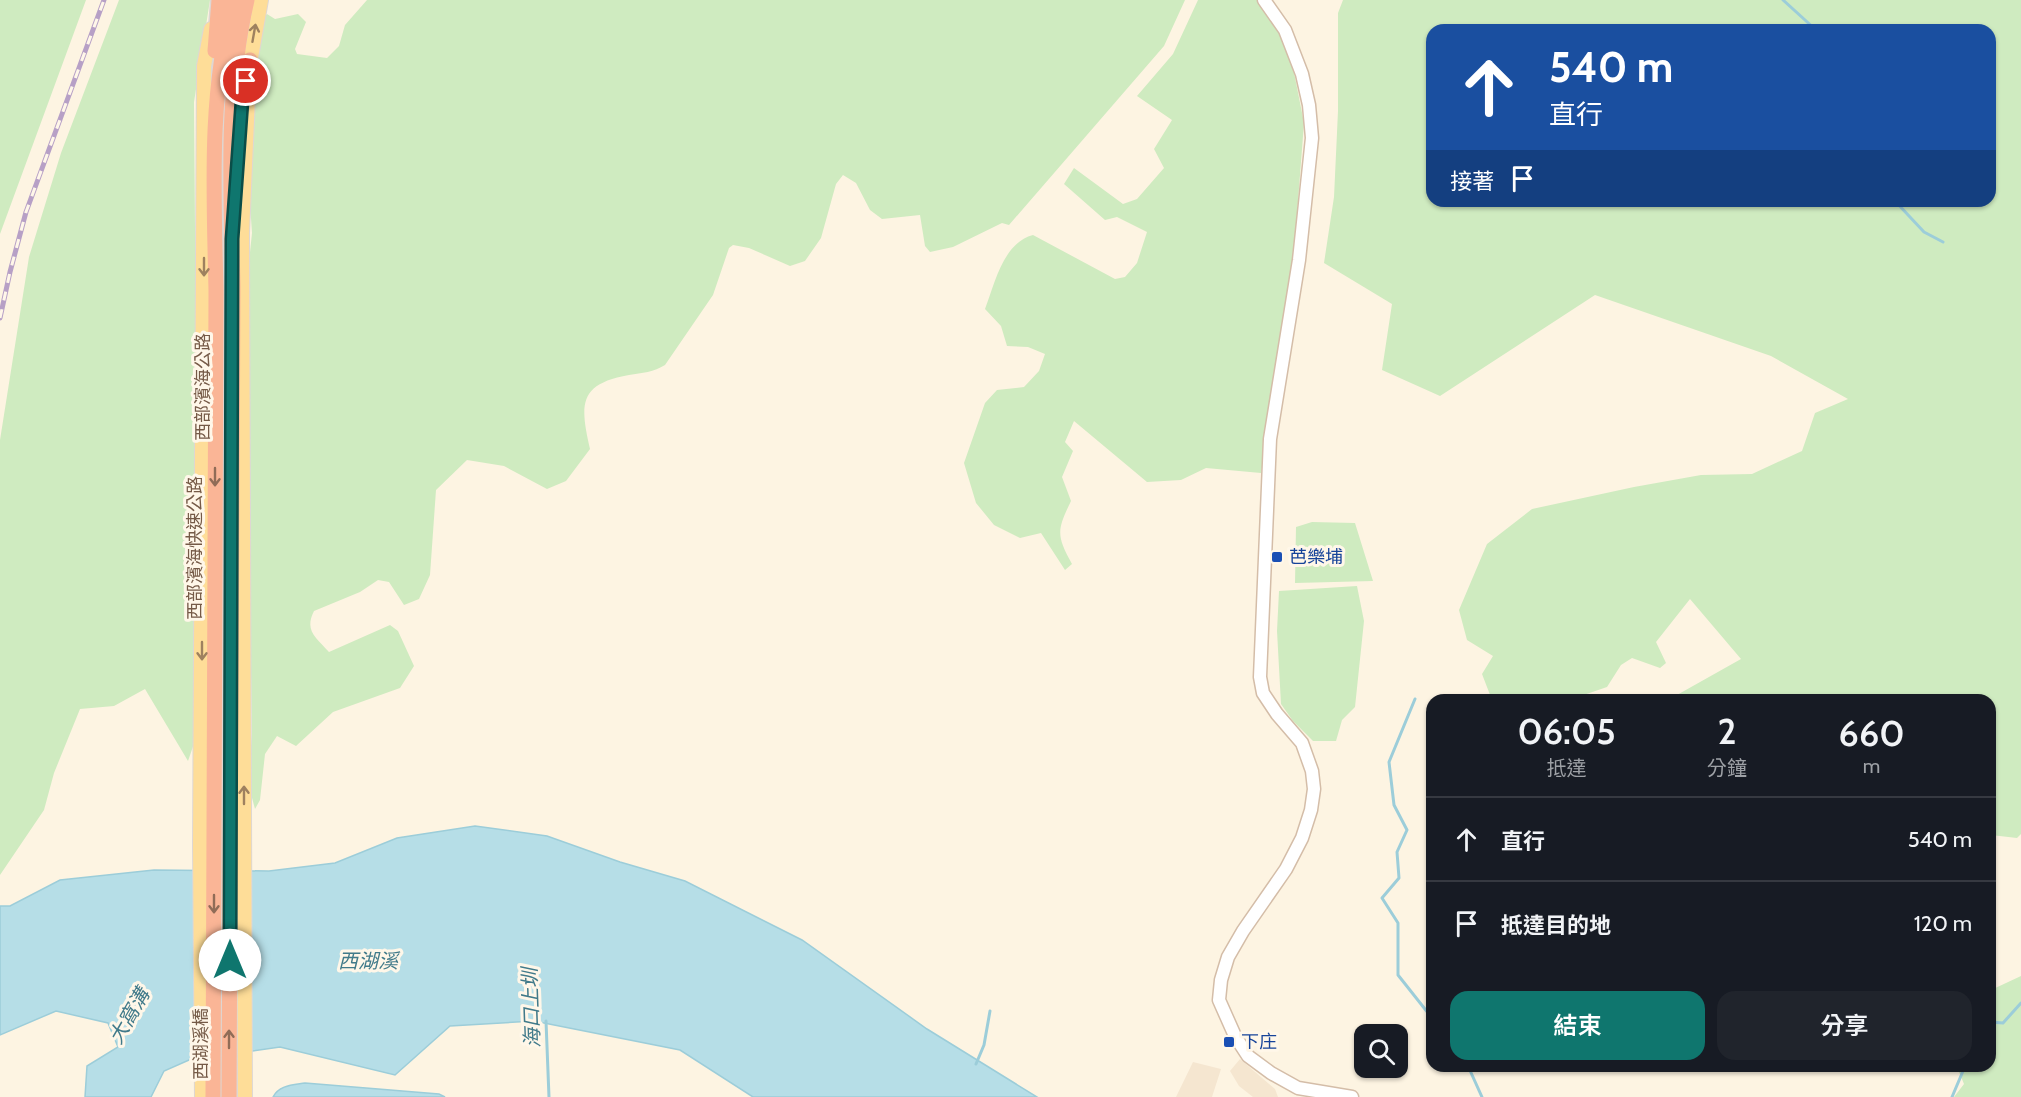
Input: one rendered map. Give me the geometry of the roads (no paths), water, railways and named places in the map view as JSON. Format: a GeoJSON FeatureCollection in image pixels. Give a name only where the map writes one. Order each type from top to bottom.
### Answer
{"type":"FeatureCollection","features":[{"type":"Feature","properties":{"kind":"highway"},"geometry":{"type":"LineString","coordinates":[[214,173],[214,56],[218,0]]}},
{"type":"Feature","properties":{"kind":"highway","name":"西部濱海快速公路"},"geometry":{"type":"LineString","coordinates":[[213,1097],[207,846],[216,291],[214,173],[220,71],[234,0]]}},
{"type":"Feature","properties":{"kind":"highway","name":"西部濱海快速公路"},"geometry":{"type":"LineString","coordinates":[[229,1097],[237,849],[231,170],[234,70],[247,0]]}},
{"type":"Feature","properties":{"kind":"highway"},"geometry":{"type":"LineString","coordinates":[[232,239],[242,101],[250,60]]}},
{"type":"Feature","properties":{"kind":"main road","name":"西部濱海公路"},"geometry":{"type":"LineString","coordinates":[[207,846],[204,66],[218,0]]}},
{"type":"Feature","properties":{"kind":"main road"},"geometry":{"type":"LineString","coordinates":[[245,1097],[237,849],[242,233],[250,60],[261,0]]}},
{"type":"Feature","properties":{"kind":"main road"},"geometry":{"type":"LineString","coordinates":[[1264,0],[1285,30],[1302,74],[1309,105],[1312,138],[1299,260],[1270,439],[1260,677],[1263,693],[1277,714],[1302,743],[1312,771],[1314,789],[1311,810],[1302,838],[1286,869],[1228,957],[1221,980],[1219,1000],[1235,1036],[1248,1056],[1271,1073],[1298,1088],[1352,1097]]}},
{"type":"Feature","properties":{"kind":"main road","name":"西湖溪橋"},"geometry":{"type":"LineString","coordinates":[[202,1097],[207,846]]}},
{"type":"Feature","properties":{"kind":"water","name":"西湖溪"},"geometry":{"type":"Polygon","coordinates":[[[475,826],[547,836],[620,862],[685,881],[802,940],[927,1029],[1037,1097],[753,1097],[680,1050],[534,1021],[450,1026],[395,1075],[280,1047],[189,1060],[164,1071],[151,1097],[85,1097],[87,1066],[118,1047],[108,1023],[56,1011],[0,1035],[0,906],[10,906],[60,880],[154,870],[269,871],[335,863],[397,838],[475,826]]]}},
{"type":"Feature","properties":{"kind":"water"},"geometry":{"type":"Polygon","coordinates":[[[305,1083],[439,1094],[445,1097],[273,1097],[283,1088],[305,1083]]]}},
{"type":"Feature","properties":{"kind":"waterway"},"geometry":{"type":"LineString","coordinates":[[1783,0],[1809,24]]}},
{"type":"Feature","properties":{"kind":"waterway"},"geometry":{"type":"LineString","coordinates":[[1901,207],[1924,232],[1943,242]]}},
{"type":"Feature","properties":{"kind":"waterway"},"geometry":{"type":"LineString","coordinates":[[1415,699],[1389,762],[1394,805],[1407,830],[1397,852],[1399,878],[1382,898],[1398,923],[1398,975],[1426,1010]]}},
{"type":"Feature","properties":{"kind":"waterway"},"geometry":{"type":"LineString","coordinates":[[1996,1022],[2003,1023],[2021,1003]]}},
{"type":"Feature","properties":{"kind":"waterway"},"geometry":{"type":"LineString","coordinates":[[976,1064],[984,1045],[990,1011]]}},
{"type":"Feature","properties":{"kind":"waterway","name":"海口上圳"},"geometry":{"type":"LineString","coordinates":[[546,1021],[549,1097]]}},
{"type":"Feature","properties":{"kind":"waterway"},"geometry":{"type":"LineString","coordinates":[[1471,1072],[1482,1097]]}},
{"type":"Feature","properties":{"kind":"waterway"},"geometry":{"type":"LineString","coordinates":[[1952,1097],[1963,1072]]}},
{"type":"Feature","properties":{"kind":"railway"},"geometry":{"type":"LineString","coordinates":[[0,318],[26,212],[104,0]]}},
{"type":"Feature","properties":{"kind":"place","name":"芭樂埔"},"geometry":{"type":"Point","coordinates":[1277,557]}},
{"type":"Feature","properties":{"kind":"place","name":"下庄"},"geometry":{"type":"Point","coordinates":[1229,1042]}},
{"type":"Feature","properties":{"kind":"water label","name":"大窩溝"},"geometry":{"type":"Point","coordinates":[129,1016]}}]}
